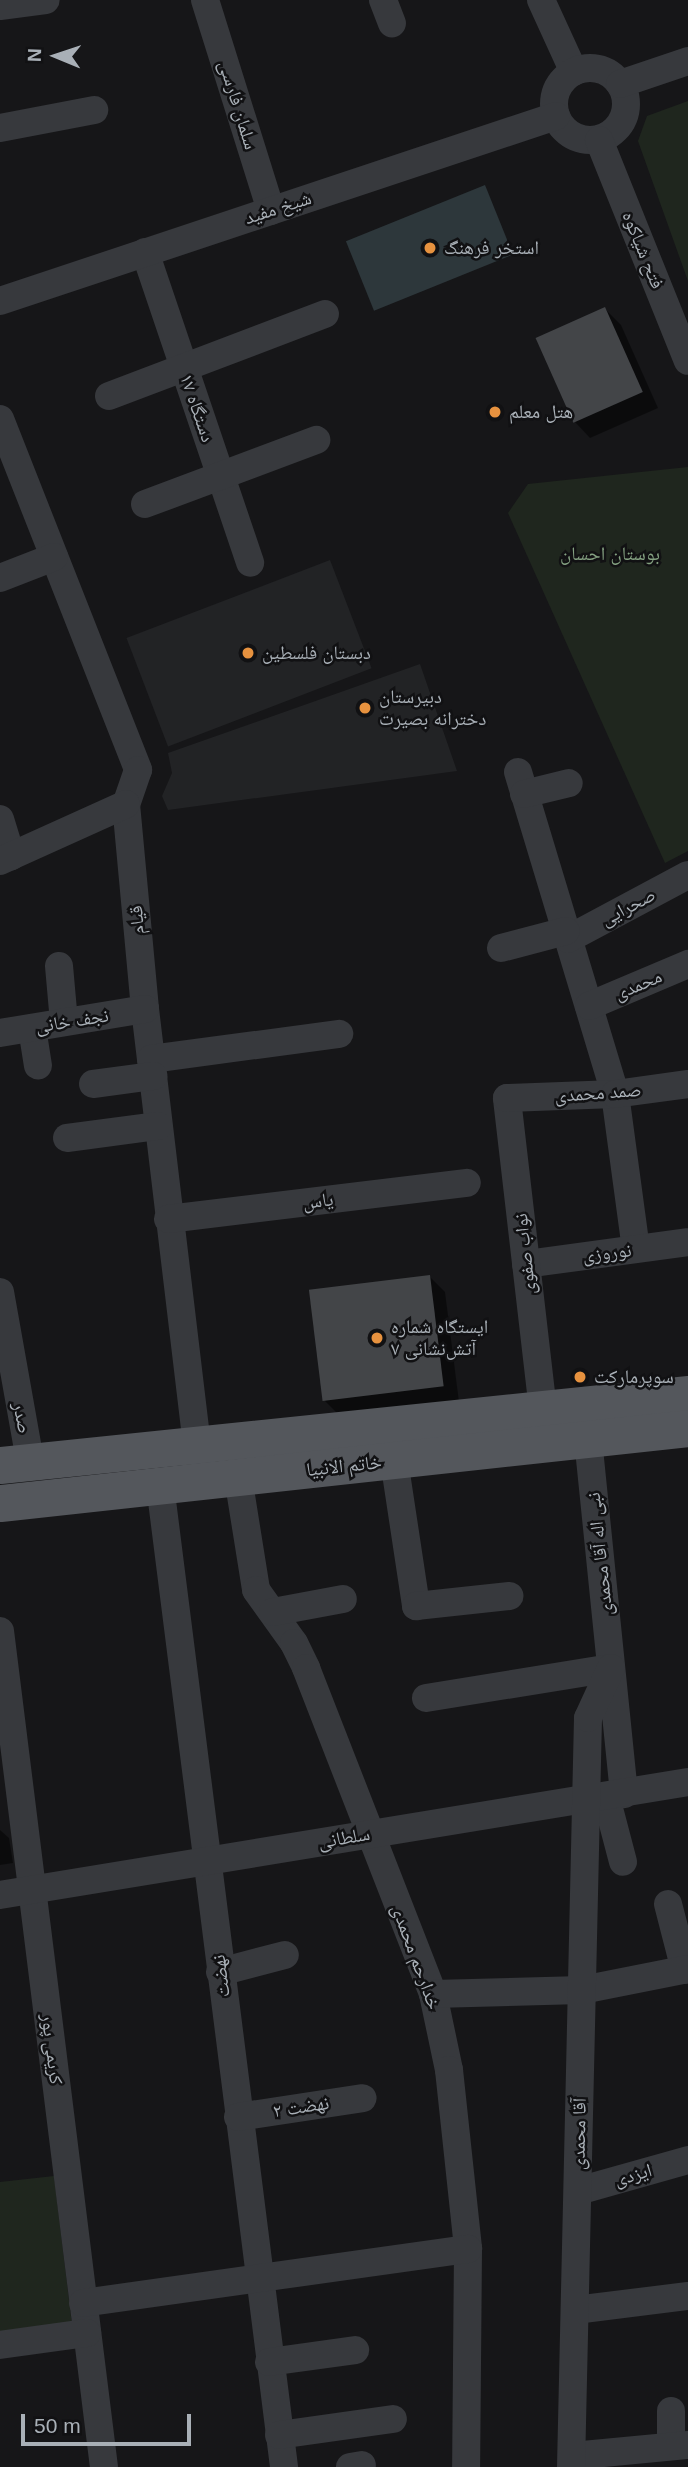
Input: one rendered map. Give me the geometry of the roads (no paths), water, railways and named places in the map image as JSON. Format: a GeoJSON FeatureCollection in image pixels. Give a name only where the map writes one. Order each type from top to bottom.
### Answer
{"type":"FeatureCollection","features":[{"type":"Feature","properties":{"kind":"main road","name":"خاتم الانبیا"},"geometry":{"type":"LineString","coordinates":[[15,1463],[199,1463],[543,1410],[688,1394]]}},
{"type":"Feature","properties":{"kind":"main road","name":"خاتم الانبیا"},"geometry":{"type":"LineString","coordinates":[[0,1503],[160,1485],[199,1463],[238,1477],[688,1428]]}},
{"type":"Feature","properties":{"kind":"street"},"geometry":{"type":"LineString","coordinates":[[0,6],[46,0]]}},
{"type":"Feature","properties":{"kind":"street","name":"سلمان فارسی"},"geometry":{"type":"LineString","coordinates":[[205,0],[271,211]]}},
{"type":"Feature","properties":{"kind":"street"},"geometry":{"type":"LineString","coordinates":[[541,0],[574,72]]}},
{"type":"Feature","properties":{"kind":"street"},"geometry":{"type":"LineString","coordinates":[[620,85],[688,61]]}},
{"type":"Feature","properties":{"kind":"street"},"geometry":{"type":"LineString","coordinates":[[604,71],[620,85],[625,95],[624,117],[610,135],[599,139],[573,136],[556,116],[559,86],[574,72],[604,71]]}},
{"type":"Feature","properties":{"kind":"street"},"geometry":{"type":"LineString","coordinates":[[0,128],[94,110]]}},
{"type":"Feature","properties":{"kind":"street","name":"شیخ مفید"},"geometry":{"type":"LineString","coordinates":[[0,301],[556,116]]}},
{"type":"Feature","properties":{"kind":"street","name":"فتح شیاکوه"},"geometry":{"type":"LineString","coordinates":[[599,139],[688,361]]}},
{"type":"Feature","properties":{"kind":"street","name":"۱۷ دستگاه"},"geometry":{"type":"LineString","coordinates":[[145,253],[250,563]]}},
{"type":"Feature","properties":{"kind":"street"},"geometry":{"type":"LineString","coordinates":[[109,396],[325,314]]}},
{"type":"Feature","properties":{"kind":"street","name":"قیام"},"geometry":{"type":"LineString","coordinates":[[0,419],[138,770],[126,804],[145,1009],[199,1463]]}},
{"type":"Feature","properties":{"kind":"street"},"geometry":{"type":"LineString","coordinates":[[145,503],[316,440]]}},
{"type":"Feature","properties":{"kind":"street"},"geometry":{"type":"LineString","coordinates":[[0,578],[54,557]]}},
{"type":"Feature","properties":{"kind":"street"},"geometry":{"type":"LineString","coordinates":[[569,783],[521,783],[615,1094],[636,1249]]}},
{"type":"Feature","properties":{"kind":"street"},"geometry":{"type":"LineString","coordinates":[[0,819],[5,858],[126,804]]}},
{"type":"Feature","properties":{"kind":"street","name":"صحرایی"},"geometry":{"type":"LineString","coordinates":[[501,947],[567,935],[688,875]]}},
{"type":"Feature","properties":{"kind":"street","name":"محمدی"},"geometry":{"type":"LineString","coordinates":[[589,1006],[688,964]]}},
{"type":"Feature","properties":{"kind":"street"},"geometry":{"type":"LineString","coordinates":[[59,966],[64,1022]]}},
{"type":"Feature","properties":{"kind":"street","name":"نجف خانی"},"geometry":{"type":"LineString","coordinates":[[0,1033],[145,1009]]}},
{"type":"Feature","properties":{"kind":"street"},"geometry":{"type":"LineString","coordinates":[[32,1028],[38,1066]]}},
{"type":"Feature","properties":{"kind":"street"},"geometry":{"type":"LineString","coordinates":[[93,1084],[152,1068],[339,1034]]}},
{"type":"Feature","properties":{"kind":"street","name":"صمد محمدی"},"geometry":{"type":"LineString","coordinates":[[507,1098],[615,1094],[688,1084]]}},
{"type":"Feature","properties":{"kind":"street","name":"نواب صفوی"},"geometry":{"type":"LineString","coordinates":[[507,1098],[543,1410]]}},
{"type":"Feature","properties":{"kind":"street"},"geometry":{"type":"LineString","coordinates":[[67,1138],[158,1126]]}},
{"type":"Feature","properties":{"kind":"street","name":"یاس"},"geometry":{"type":"LineString","coordinates":[[169,1219],[467,1183]]}},
{"type":"Feature","properties":{"kind":"street","name":"نوروزی"},"geometry":{"type":"LineString","coordinates":[[526,1264],[688,1242]]}},
{"type":"Feature","properties":{"kind":"street","name":"صدر"},"geometry":{"type":"LineString","coordinates":[[0,1292],[15,1463]]}},
{"type":"Feature","properties":{"kind":"street","name":"نبی اله آقا محمدی"},"geometry":{"type":"LineString","coordinates":[[588,1439],[611,1668],[605,1798]]}},
{"type":"Feature","properties":{"kind":"street"},"geometry":{"type":"LineString","coordinates":[[394,1460],[416,1606],[509,1596]]}},
{"type":"Feature","properties":{"kind":"street","name":"خدارحم محمدی"},"geometry":{"type":"LineString","coordinates":[[238,1477],[251,1577],[306,1668],[367,1833],[433,1994],[449,2070],[468,2249],[466,2467]]}},
{"type":"Feature","properties":{"kind":"street","name":"نهضت"},"geometry":{"type":"LineString","coordinates":[[160,1485],[258,2280],[284,2467]]}},
{"type":"Feature","properties":{"kind":"street"},"geometry":{"type":"LineString","coordinates":[[273,1612],[343,1600]]}},
{"type":"Feature","properties":{"kind":"street","name":"کریمی پور"},"geometry":{"type":"LineString","coordinates":[[0,1631],[104,2467]]}},
{"type":"Feature","properties":{"kind":"street"},"geometry":{"type":"LineString","coordinates":[[426,1698],[611,1668]]}},
{"type":"Feature","properties":{"kind":"street"},"geometry":{"type":"LineString","coordinates":[[611,1668],[587,1718],[623,1862]]}},
{"type":"Feature","properties":{"kind":"street","name":"سلطانی"},"geometry":{"type":"LineString","coordinates":[[0,1895],[367,1833],[605,1798],[688,1782]]}},
{"type":"Feature","properties":{"kind":"street","name":"آقا محمدی"},"geometry":{"type":"LineString","coordinates":[[571,2462],[582,1990],[605,1798]]}},
{"type":"Feature","properties":{"kind":"street"},"geometry":{"type":"LineString","coordinates":[[433,1994],[582,1990],[687,1970],[668,1904]]}},
{"type":"Feature","properties":{"kind":"street"},"geometry":{"type":"LineString","coordinates":[[220,1972],[285,1955]]}},
{"type":"Feature","properties":{"kind":"street","name":"نهضت ۲"},"geometry":{"type":"LineString","coordinates":[[238,2117],[363,2098]]}},
{"type":"Feature","properties":{"kind":"street","name":"ایزدی"},"geometry":{"type":"LineString","coordinates":[[578,2191],[688,2160]]}},
{"type":"Feature","properties":{"kind":"street"},"geometry":{"type":"LineString","coordinates":[[83,2303],[468,2249]]}},
{"type":"Feature","properties":{"kind":"street"},"geometry":{"type":"LineString","coordinates":[[575,2310],[688,2296]]}},
{"type":"Feature","properties":{"kind":"street"},"geometry":{"type":"LineString","coordinates":[[0,2345],[87,2333]]}},
{"type":"Feature","properties":{"kind":"street"},"geometry":{"type":"LineString","coordinates":[[269,2362],[355,2350]]}},
{"type":"Feature","properties":{"kind":"street"},"geometry":{"type":"LineString","coordinates":[[571,2462],[680,2446],[671,2411]]}},
{"type":"Feature","properties":{"kind":"street"},"geometry":{"type":"LineString","coordinates":[[279,2435],[393,2419]]}},
{"type":"Feature","properties":{"kind":"place","name":"استخر فرهنگ"},"geometry":{"type":"Point","coordinates":[430,248]}},
{"type":"Feature","properties":{"kind":"place","name":"هتل معلم"},"geometry":{"type":"Point","coordinates":[495,412]}},
{"type":"Feature","properties":{"kind":"place","name":"دبستان فلسطین"},"geometry":{"type":"Point","coordinates":[248,653]}},
{"type":"Feature","properties":{"kind":"place","name":"دبیرستان دخترانه بصیرت"},"geometry":{"type":"Point","coordinates":[365,708]}},
{"type":"Feature","properties":{"kind":"place","name":"ایستگاه شماره ۷ آتش‌نشانی"},"geometry":{"type":"Point","coordinates":[377,1338]}},
{"type":"Feature","properties":{"kind":"place","name":"سوپرمارکت"},"geometry":{"type":"Point","coordinates":[580,1377]}},
{"type":"Feature","properties":{"kind":"park label","name":"بوستان احسان"},"geometry":{"type":"Point","coordinates":[610,554]}}]}
